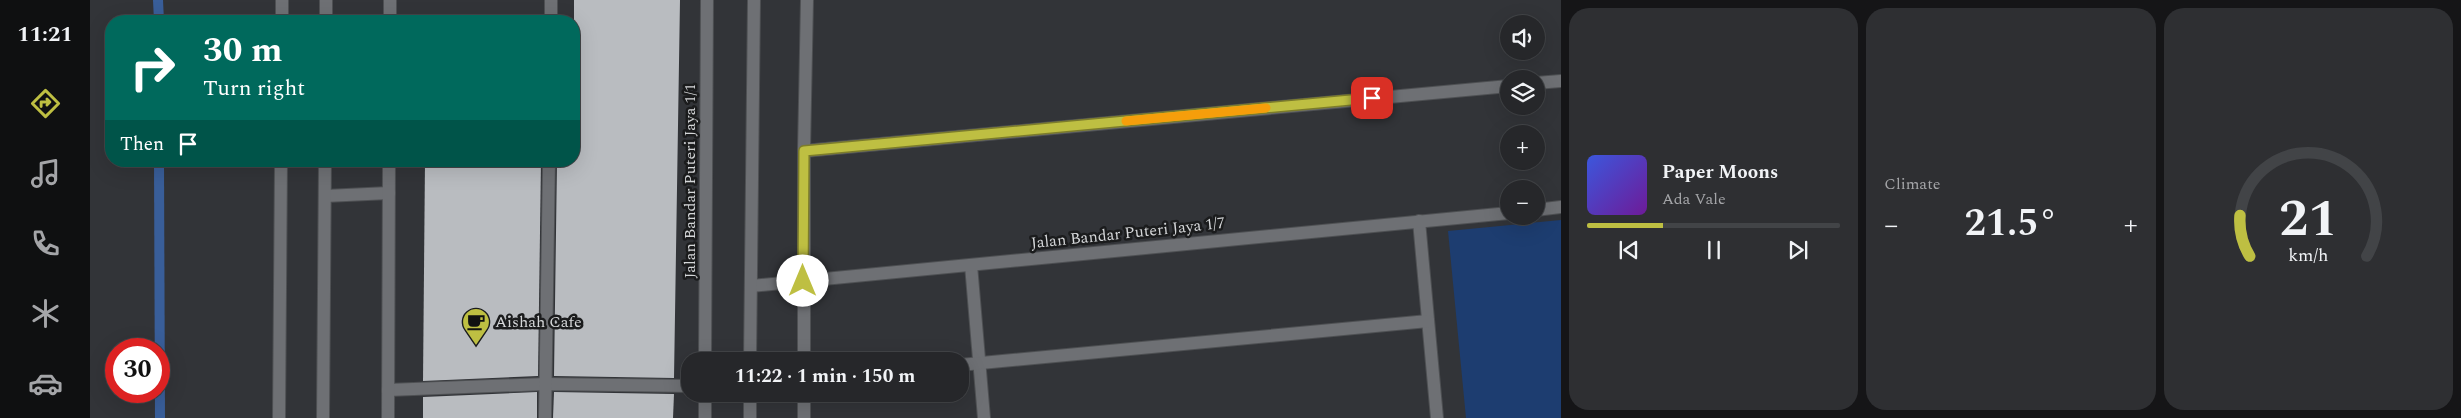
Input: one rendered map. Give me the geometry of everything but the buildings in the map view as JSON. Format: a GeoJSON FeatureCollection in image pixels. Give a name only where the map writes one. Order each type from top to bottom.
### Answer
{"type":"FeatureCollection","features":[{"type":"Feature","properties":{"kind":"street"},"geometry":{"type":"LineString","coordinates":[[282,0],[282,15]]}},
{"type":"Feature","properties":{"kind":"street"},"geometry":{"type":"LineString","coordinates":[[326,0],[326,15]]}},
{"type":"Feature","properties":{"kind":"street"},"geometry":{"type":"LineString","coordinates":[[390,0],[390,15]]}},
{"type":"Feature","properties":{"kind":"street"},"geometry":{"type":"LineString","coordinates":[[551,0],[551,15]]}},
{"type":"Feature","properties":{"kind":"street","name":"Jalan Bandar Puteri Jaya 1/1"},"geometry":{"type":"LineString","coordinates":[[705,352],[707,0]]}},
{"type":"Feature","properties":{"kind":"street"},"geometry":{"type":"LineString","coordinates":[[750,352],[754,0]]}},
{"type":"Feature","properties":{"kind":"street"},"geometry":{"type":"LineString","coordinates":[[804,352],[804,151],[807,0]]}},
{"type":"Feature","properties":{"kind":"street"},"geometry":{"type":"LineString","coordinates":[[1545,82],[1561,81]]}},
{"type":"Feature","properties":{"kind":"street"},"geometry":{"type":"LineString","coordinates":[[804,151],[1500,87]]}},
{"type":"Feature","properties":{"kind":"street"},"geometry":{"type":"LineString","coordinates":[[279,418],[281,167]]}},
{"type":"Feature","properties":{"kind":"street"},"geometry":{"type":"LineString","coordinates":[[323,418],[325,167]]}},
{"type":"Feature","properties":{"kind":"street"},"geometry":{"type":"LineString","coordinates":[[388,418],[390,167]]}},
{"type":"Feature","properties":{"kind":"street"},"geometry":{"type":"LineString","coordinates":[[545,418],[549,167]]}},
{"type":"Feature","properties":{"kind":"street"},"geometry":{"type":"LineString","coordinates":[[325,196],[389,193]]}},
{"type":"Feature","properties":{"kind":"street"},"geometry":{"type":"LineString","coordinates":[[1545,209],[1561,207]]}},
{"type":"Feature","properties":{"kind":"street","name":"Jalan Bandar Puteri Jaya 1/7"},"geometry":{"type":"LineString","coordinates":[[751,286],[1500,213]]}},
{"type":"Feature","properties":{"kind":"street"},"geometry":{"type":"LineString","coordinates":[[1419,221],[1437,418]]}},
{"type":"Feature","properties":{"kind":"street"},"geometry":{"type":"LineString","coordinates":[[971,264],[984,418]]}},
{"type":"Feature","properties":{"kind":"street"},"geometry":{"type":"LineString","coordinates":[[969,364],[1428,321]]}},
{"type":"Feature","properties":{"kind":"street"},"geometry":{"type":"LineString","coordinates":[[388,390],[546,384],[681,386]]}},
{"type":"Feature","properties":{"kind":"street"},"geometry":{"type":"LineString","coordinates":[[705,402],[705,418]]}},
{"type":"Feature","properties":{"kind":"street"},"geometry":{"type":"LineString","coordinates":[[750,402],[750,418]]}},
{"type":"Feature","properties":{"kind":"street"},"geometry":{"type":"LineString","coordinates":[[804,402],[804,418]]}},
{"type":"Feature","properties":{"kind":"shaded area"},"geometry":{"type":"Polygon","coordinates":[[[1561,220],[1561,418],[1466,418],[1448,231],[1510,225],[1545,225],[1545,222],[1561,220]]]}},
{"type":"Feature","properties":{"kind":"waterway"},"geometry":{"type":"LineString","coordinates":[[158,0],[159,15]]}},
{"type":"Feature","properties":{"kind":"waterway"},"geometry":{"type":"LineString","coordinates":[[159,167],[160,418]]}},
{"type":"Feature","properties":{"kind":"slow traffic"},"geometry":{"type":"LineString","coordinates":[[1126,121],[1266,108]]}},
{"type":"Feature","properties":{"kind":"place","name":"Aishah Cafe"},"geometry":{"type":"Point","coordinates":[476,346]}},
{"type":"Feature","properties":{"kind":"route"},"geometry":{"type":"LineString","coordinates":[[803,281],[804,151],[1372,98]]}}]}
